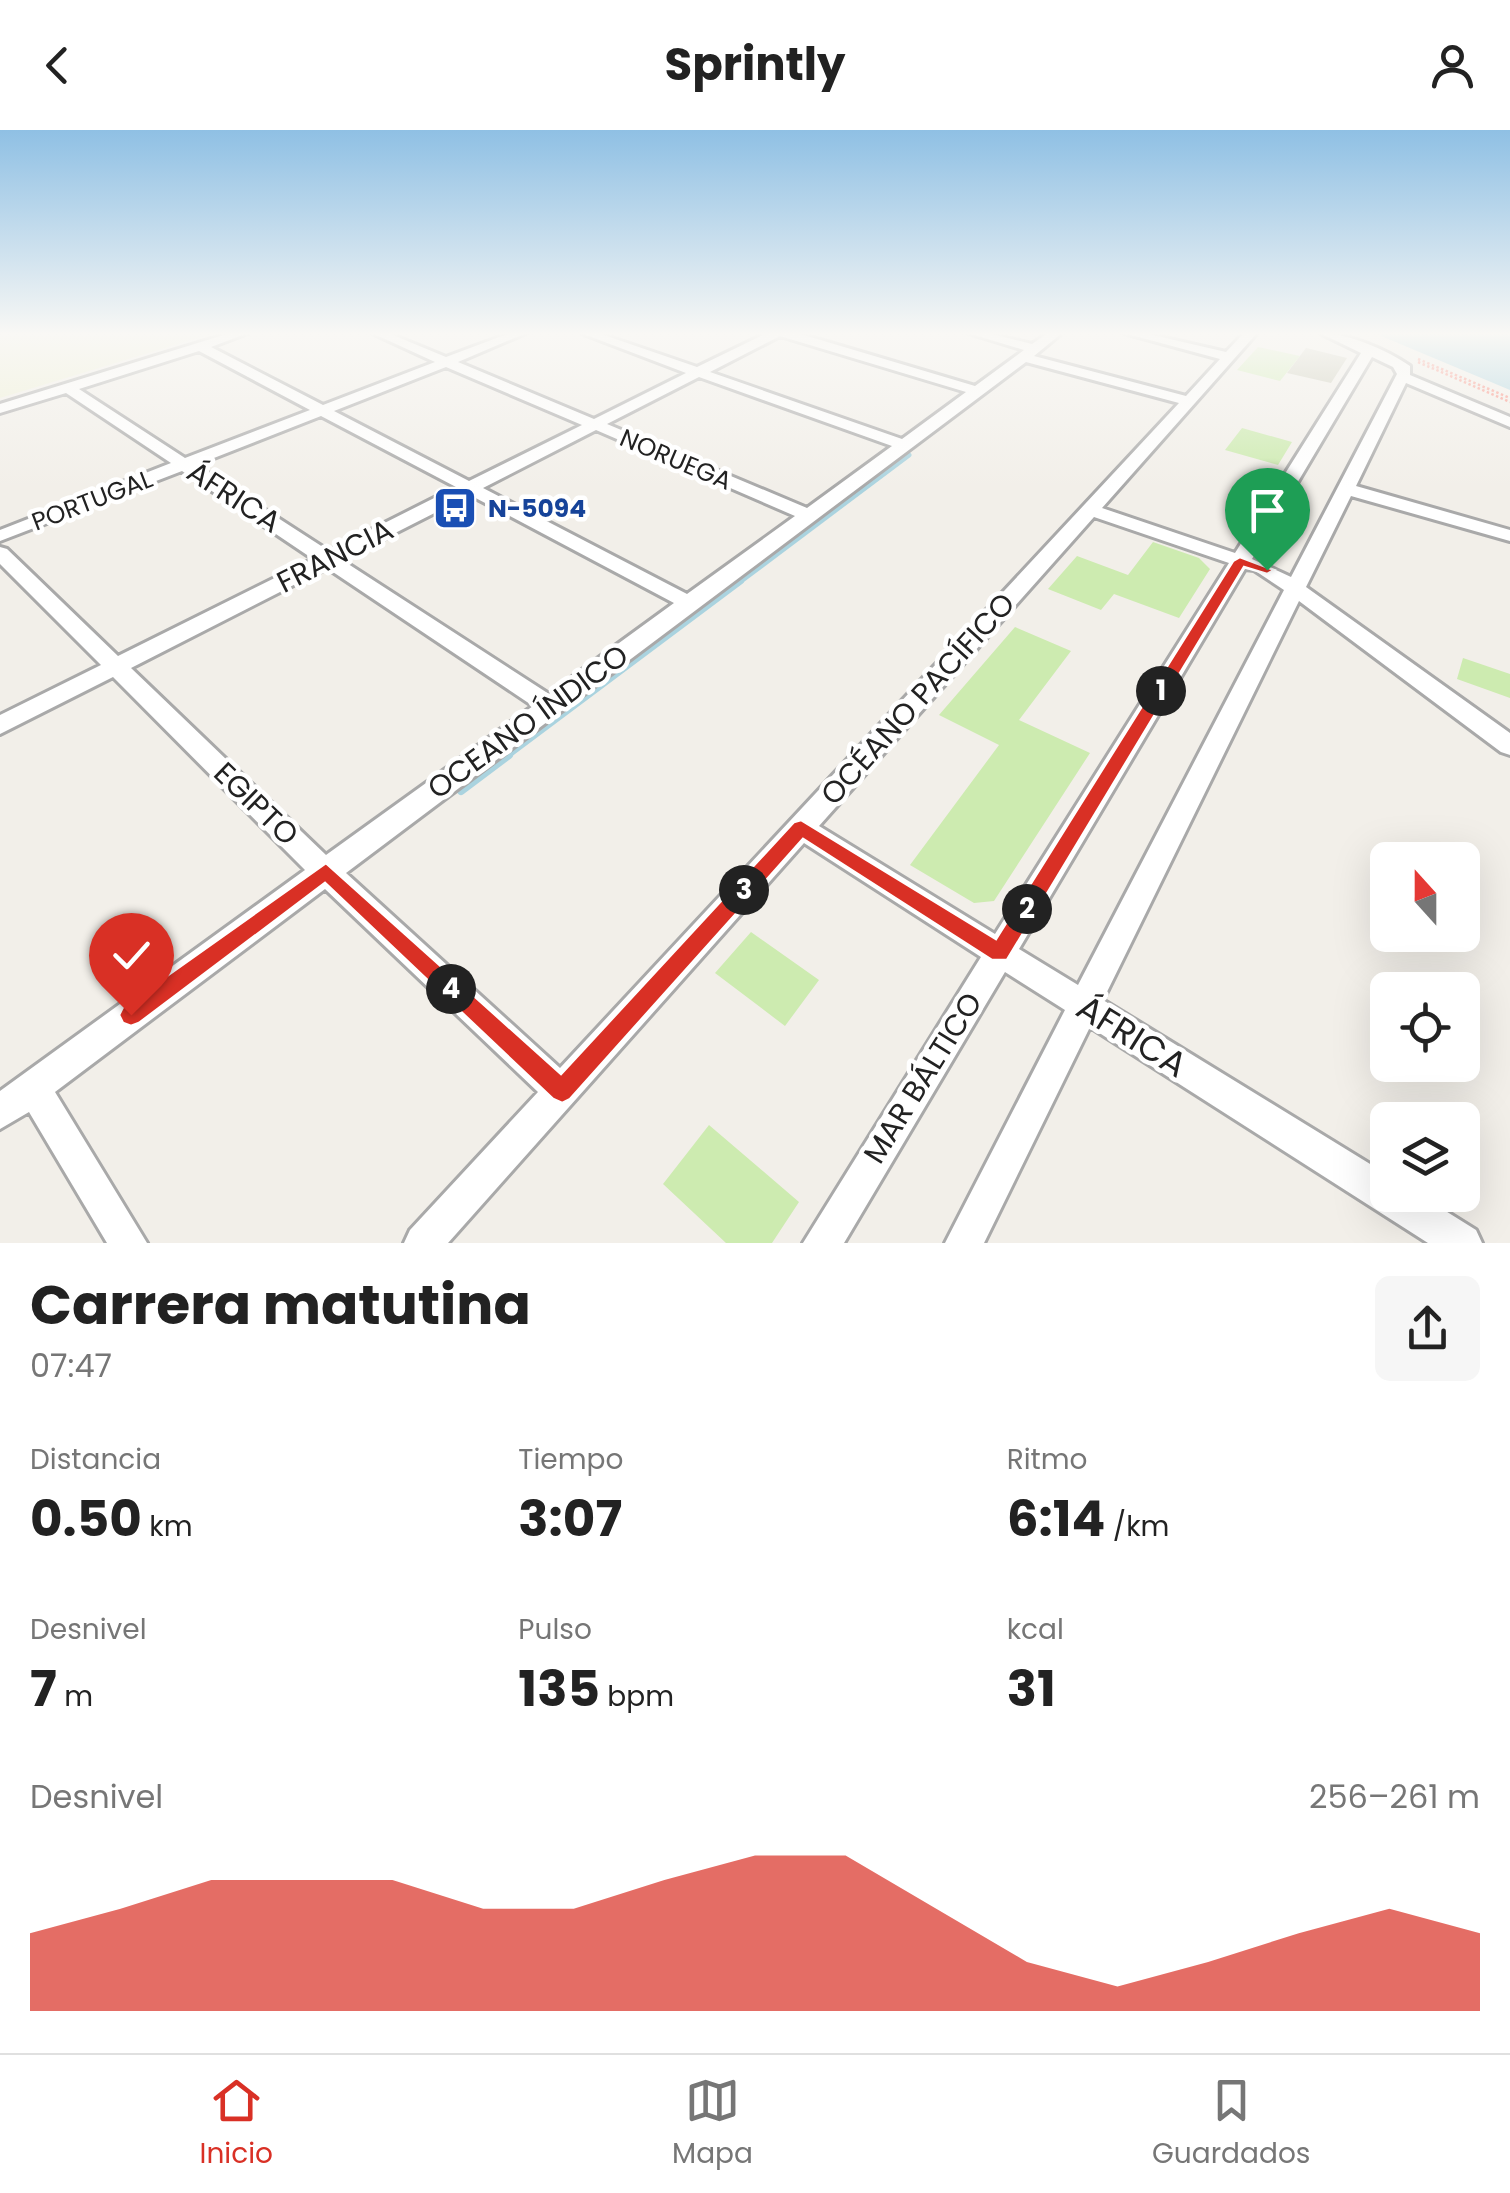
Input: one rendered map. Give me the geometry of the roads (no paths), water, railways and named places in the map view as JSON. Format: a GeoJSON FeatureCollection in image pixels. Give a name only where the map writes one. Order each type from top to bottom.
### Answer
{"type":"FeatureCollection","features":[{"type":"Feature","properties":{"kind":"street"},"geometry":{"type":"LineString","coordinates":[[0,409],[78,385]]}},
{"type":"Feature","properties":{"kind":"street"},"geometry":{"type":"LineString","coordinates":[[274,385],[690,603]]}},
{"type":"Feature","properties":{"kind":"street","name":"PORTUGAL"},"geometry":{"type":"LineString","coordinates":[[0,536],[387,385]]}},
{"type":"Feature","properties":{"kind":"street","name":"NORUEGA"},"geometry":{"type":"LineString","coordinates":[[501,385],[809,515]]}},
{"type":"Feature","properties":{"kind":"street","name":"FRANCIA"},"geometry":{"type":"LineString","coordinates":[[0,725],[672,385]]}},
{"type":"Feature","properties":{"kind":"street"},"geometry":{"type":"LineString","coordinates":[[735,385],[904,445]]}},
{"type":"Feature","properties":{"kind":"street"},"geometry":{"type":"LineString","coordinates":[[958,385],[978,391]]}},
{"type":"Feature","properties":{"kind":"street","name":"OCEANO ÍNDICO"},"geometry":{"type":"LineString","coordinates":[[10,1101],[986,385]]}},
{"type":"Feature","properties":{"kind":"street"},"geometry":{"type":"LineString","coordinates":[[1135,385],[1189,401]]}},
{"type":"Feature","properties":{"kind":"street","name":"OCÉANO PACÍFICO"},"geometry":{"type":"LineString","coordinates":[[423,1243],[1204,385]]}},
{"type":"Feature","properties":{"kind":"street","name":"MAR BÁLTICO"},"geometry":{"type":"LineString","coordinates":[[822,1243],[1000,953],[1251,564],[1350,385]]}},
{"type":"Feature","properties":{"kind":"street"},"geometry":{"type":"LineString","coordinates":[[964,1243],[1396,385]]}},
{"type":"Feature","properties":{"kind":"street"},"geometry":{"type":"LineString","coordinates":[[1442,385],[1510,422]]}},
{"type":"Feature","properties":{"kind":"street","name":"ÁFRICA"},"geometry":{"type":"LineString","coordinates":[[68,388],[550,706]]}},
{"type":"Feature","properties":{"kind":"street"},"geometry":{"type":"LineString","coordinates":[[1346,489],[1510,536]]}},
{"type":"Feature","properties":{"kind":"street"},"geometry":{"type":"LineString","coordinates":[[1090,510],[1300,580],[1510,746]]}},
{"type":"Feature","properties":{"kind":"street","name":"EGIPTO"},"geometry":{"type":"LineString","coordinates":[[0,554],[326,872],[562,1091]]}},
{"type":"Feature","properties":{"kind":"street","name":"ÁFRICA"},"geometry":{"type":"LineString","coordinates":[[801,828],[1463,1243]]}},
{"type":"Feature","properties":{"kind":"street"},"geometry":{"type":"LineString","coordinates":[[10,1101],[128,1243]]}},
{"type":"Feature","properties":{"kind":"waterway"},"geometry":{"type":"LineString","coordinates":[[741,581],[909,455]]}},
{"type":"Feature","properties":{"kind":"waterway"},"geometry":{"type":"LineString","coordinates":[[506,757],[741,581]]}},
{"type":"Feature","properties":{"kind":"waterway"},"geometry":{"type":"LineString","coordinates":[[737,584],[741,581]]}},
{"type":"Feature","properties":{"kind":"waterway"},"geometry":{"type":"LineString","coordinates":[[461,791],[509,755]]}},
{"type":"Feature","properties":{"kind":"place","name":"N-5094"},"geometry":{"type":"Point","coordinates":[455,508]}}]}
